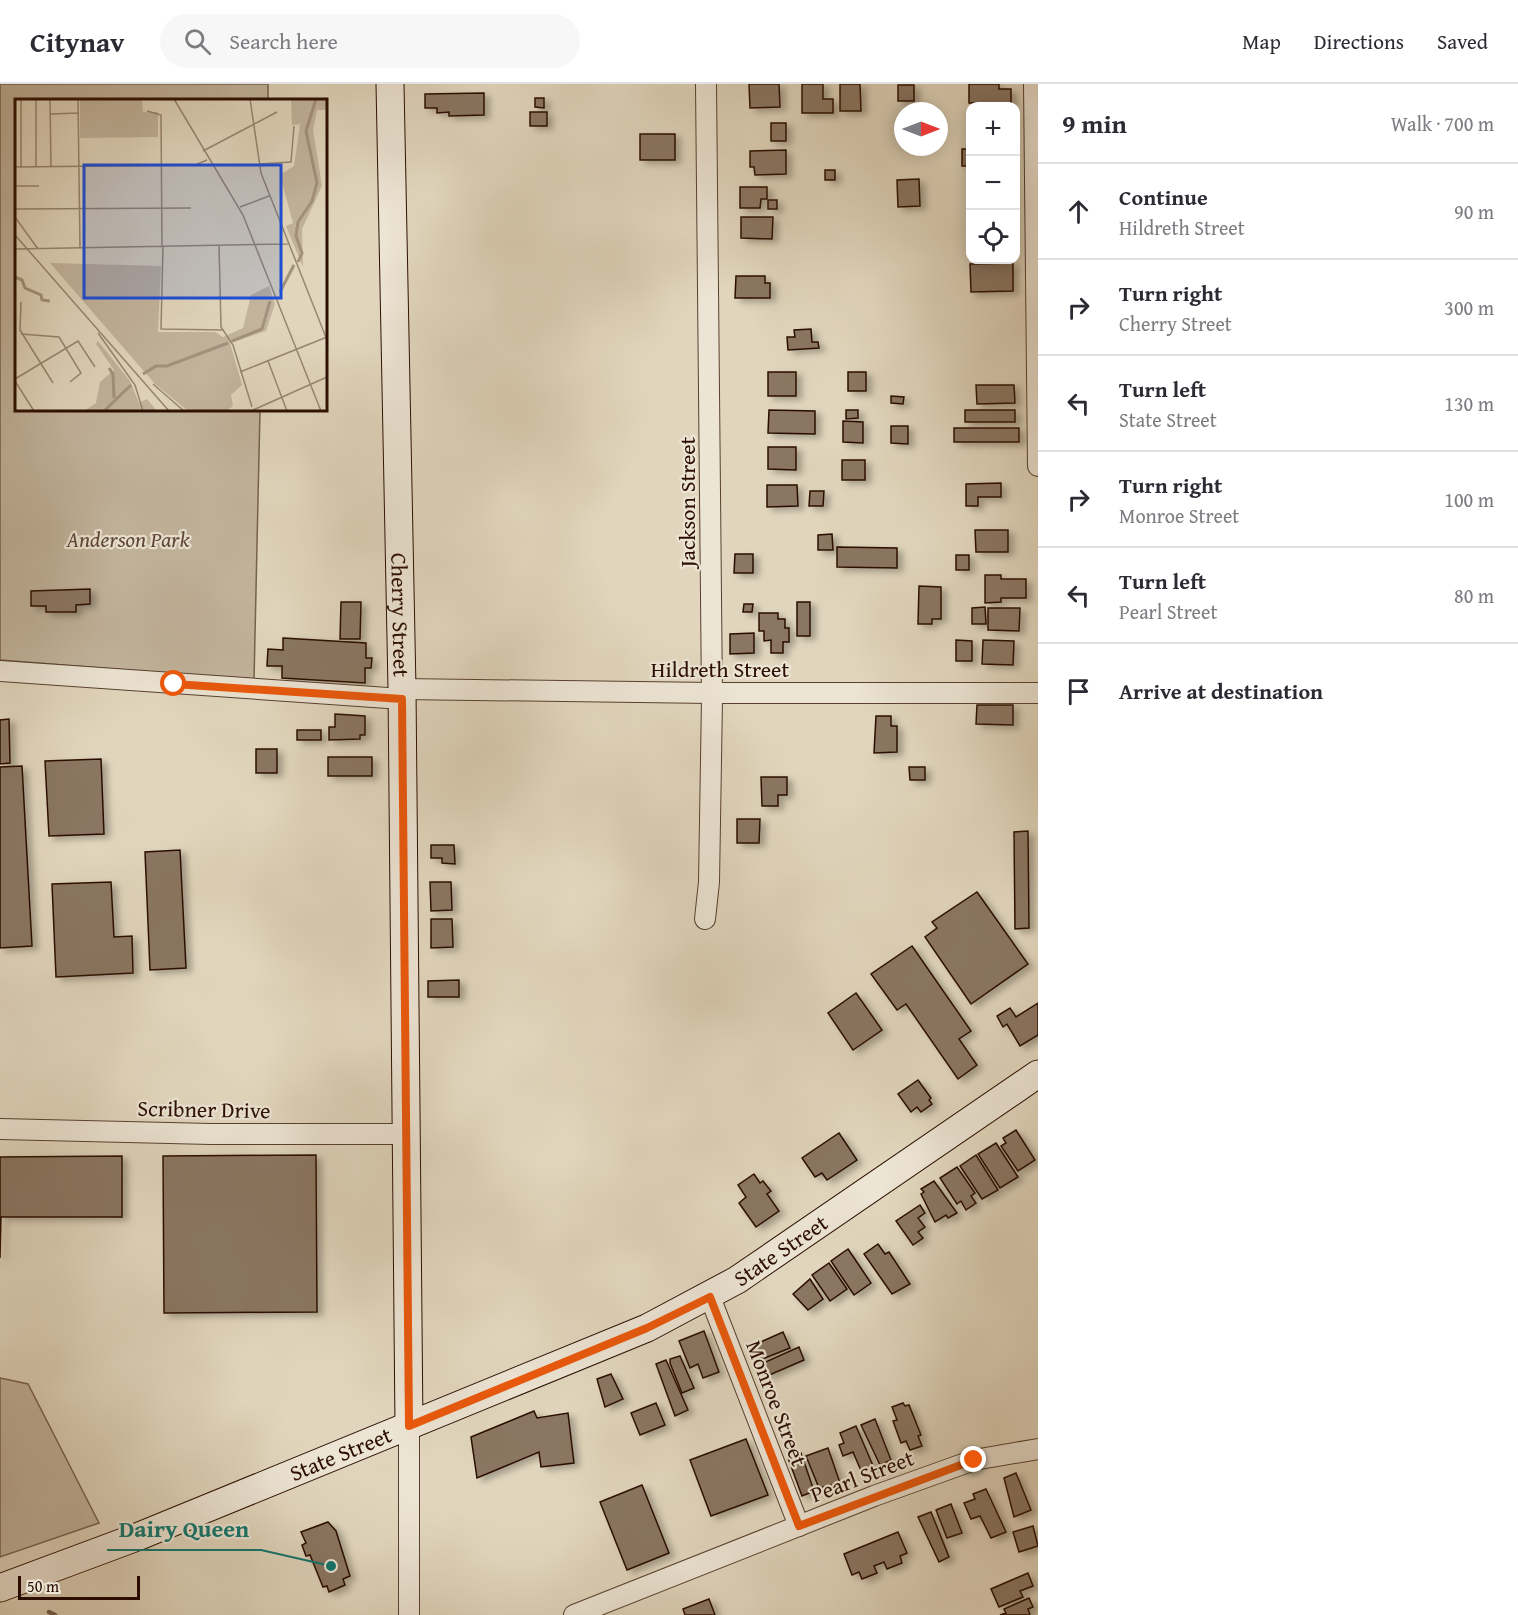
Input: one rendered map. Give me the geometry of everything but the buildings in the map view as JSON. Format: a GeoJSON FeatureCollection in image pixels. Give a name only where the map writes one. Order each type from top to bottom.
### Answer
{"type":"FeatureCollection","features":[{"type":"Feature","properties":{"kind":"street","name":"Cherry Street"},"geometry":{"type":"LineString","coordinates":[[390,84],[408,1134],[409,1615]]}},
{"type":"Feature","properties":{"kind":"street","name":"Jackson Street"},"geometry":{"type":"LineString","coordinates":[[705,919],[709,882],[712,693],[706,84]]}},
{"type":"Feature","properties":{"kind":"street"},"geometry":{"type":"LineString","coordinates":[[1034,84],[1038,466]]}},
{"type":"Feature","properties":{"kind":"street","name":"Hildreth Street"},"geometry":{"type":"LineString","coordinates":[[0,671],[402,694],[1038,693]]}},
{"type":"Feature","properties":{"kind":"street","name":"State Street"},"geometry":{"type":"LineString","coordinates":[[0,1588],[137,1537],[409,1426],[647,1328],[710,1297],[1038,1074]]}},
{"type":"Feature","properties":{"kind":"street","name":"Scribner Drive"},"geometry":{"type":"LineString","coordinates":[[0,1129],[211,1134],[408,1134]]}},
{"type":"Feature","properties":{"kind":"street","name":"Monroe Street"},"geometry":{"type":"LineString","coordinates":[[710,1297],[799,1526]]}},
{"type":"Feature","properties":{"kind":"street","name":"Pearl Street"},"geometry":{"type":"LineString","coordinates":[[574,1615],[974,1460],[1038,1449]]}},
{"type":"Feature","properties":{"kind":"green space","name":"Anderson Park"},"geometry":{"type":"Polygon","coordinates":[[[0,84],[268,84],[268,99],[15,99],[15,411],[260,411],[254,680],[0,660],[0,84]]]}},
{"type":"Feature","properties":{"kind":"green space"},"geometry":{"type":"Polygon","coordinates":[[[0,1378],[28,1384],[99,1523],[0,1557],[0,1378]]]}},
{"type":"Feature","properties":{"kind":"waterway"},"geometry":{"type":"LineString","coordinates":[[49,1612],[55,1615]]}},
{"type":"Feature","properties":{"kind":"place","name":"Dairy Queen"},"geometry":{"type":"Point","coordinates":[331,1566]}},
{"type":"Feature","properties":{"kind":"route"},"geometry":{"type":"LineString","coordinates":[[174,684],[402,699],[408,1134],[409,1426],[647,1328],[710,1297],[799,1526],[974,1460]]}}]}
